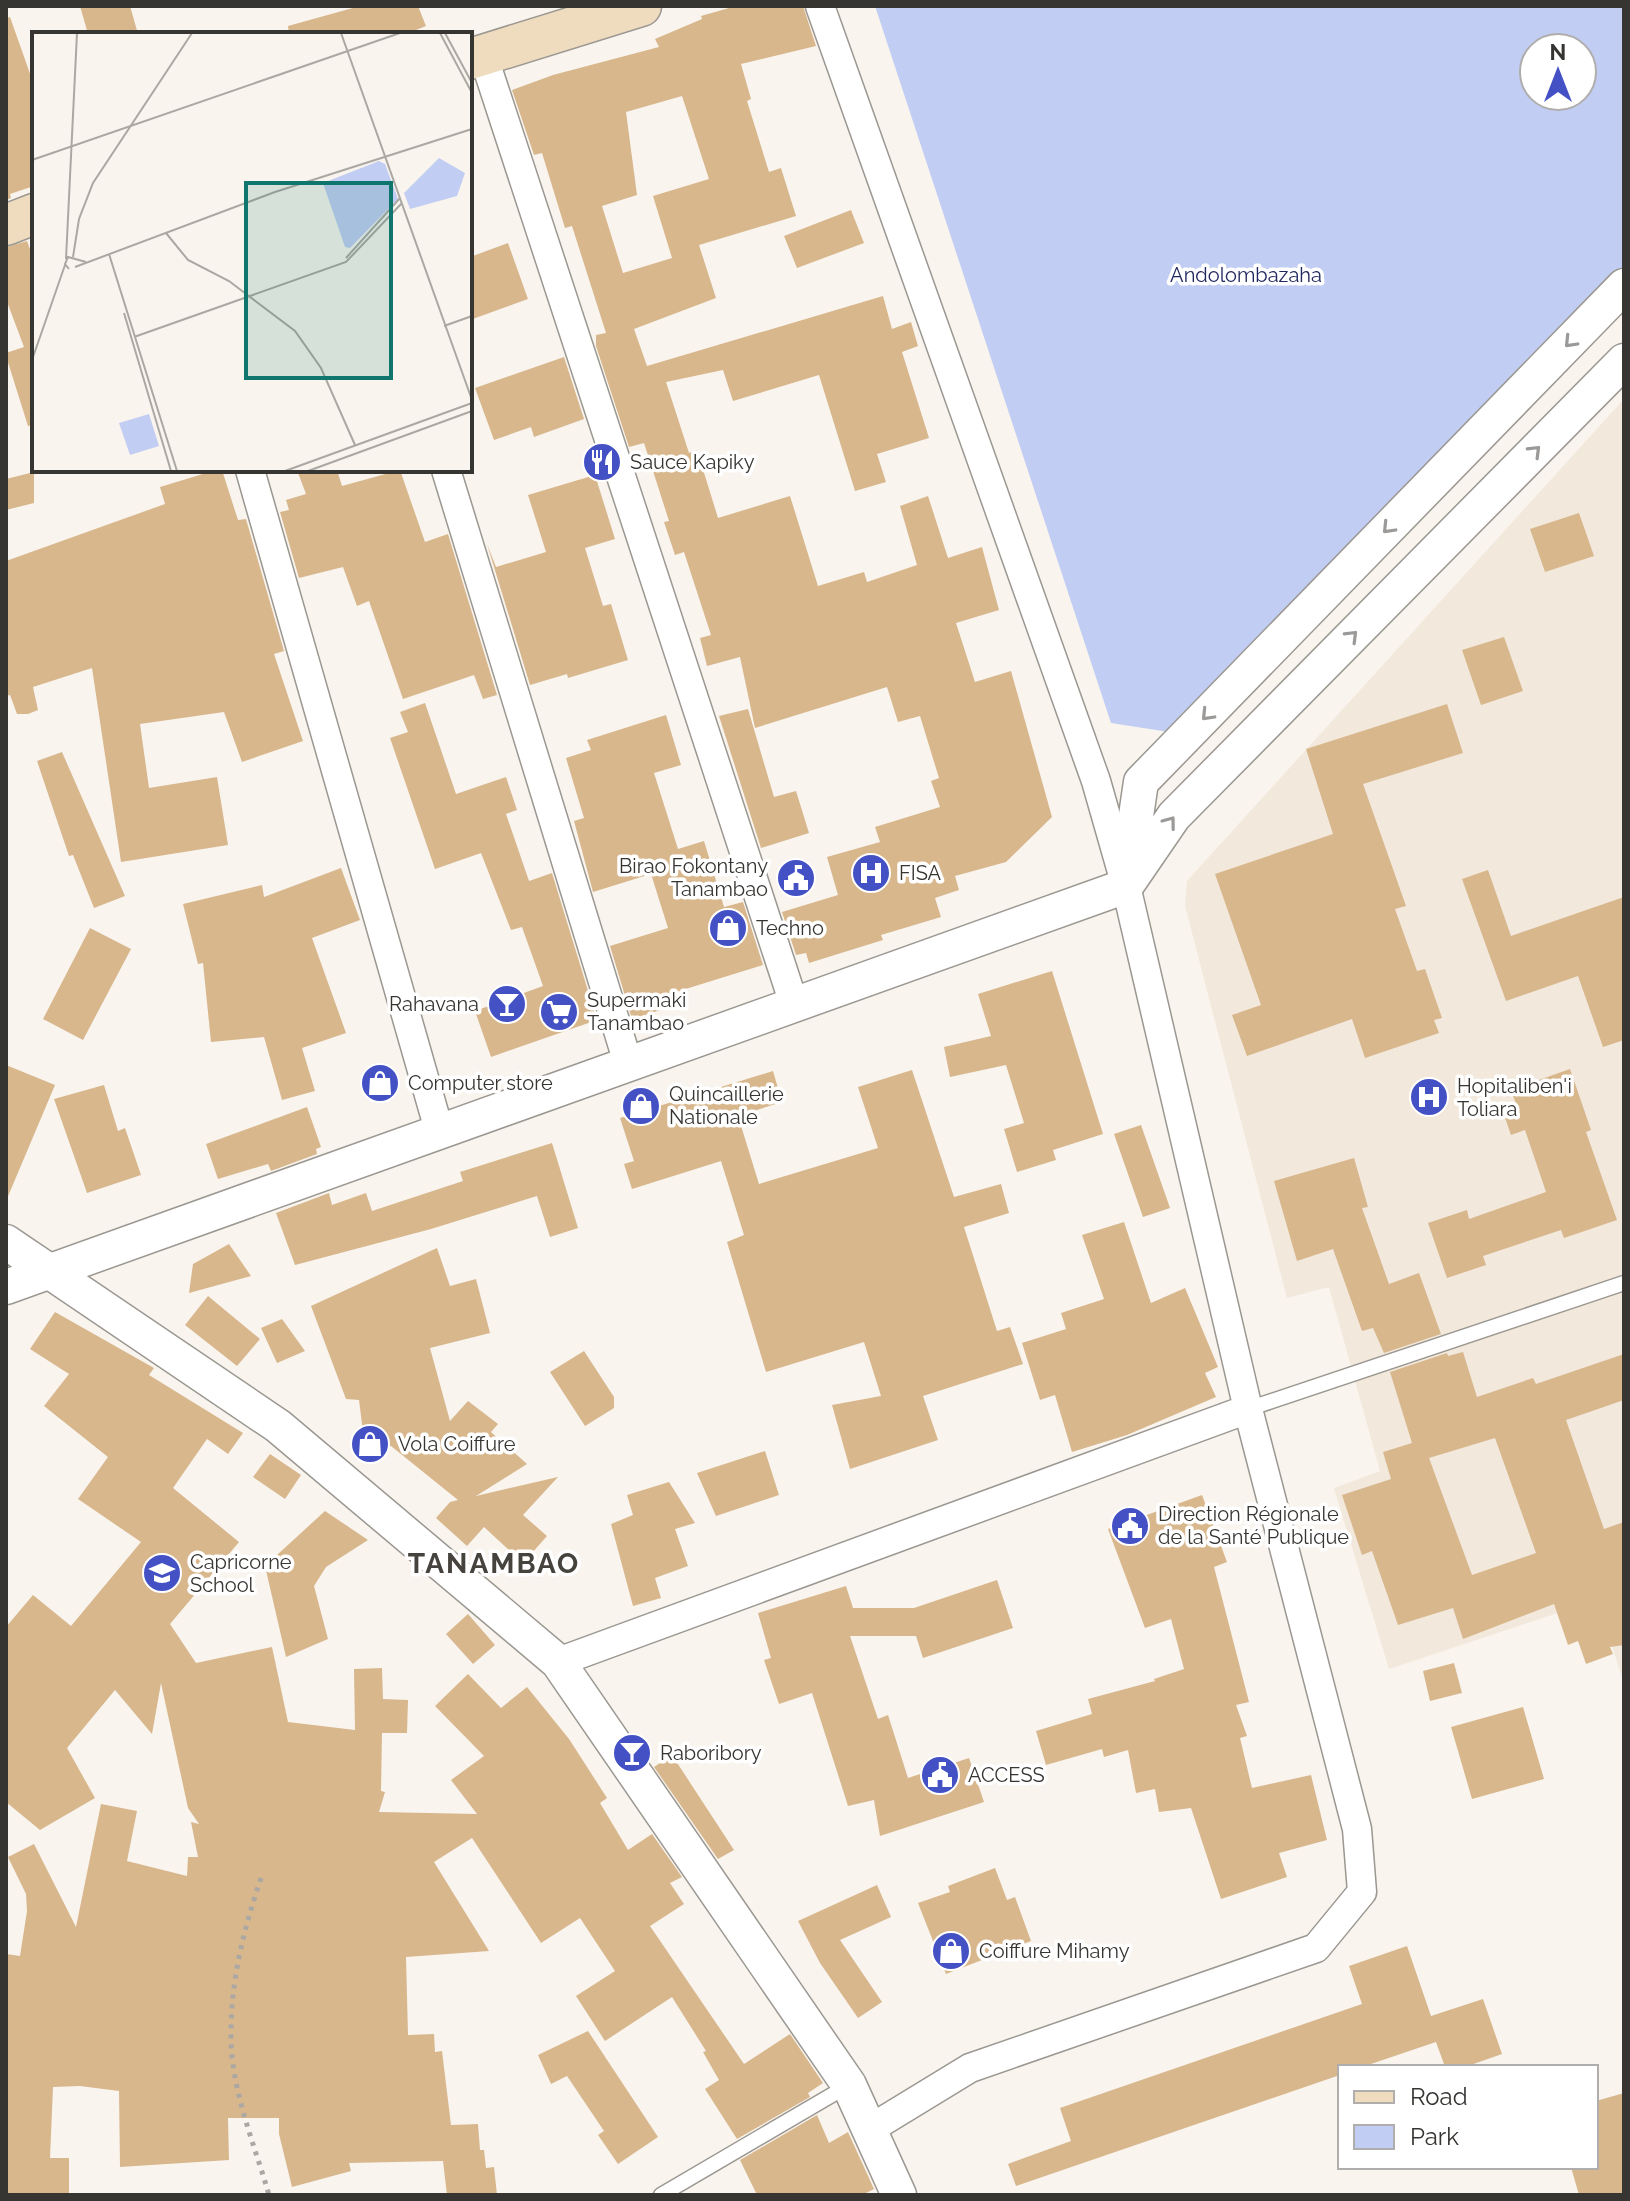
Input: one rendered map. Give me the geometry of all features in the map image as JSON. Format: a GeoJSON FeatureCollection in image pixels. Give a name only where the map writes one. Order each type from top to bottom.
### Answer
{"type":"FeatureCollection","features":[{"type":"Feature","properties":{"kind":"main road"},"geometry":{"type":"LineString","coordinates":[[476,57],[641,6]]}},
{"type":"Feature","properties":{"kind":"main road"},"geometry":{"type":"LineString","coordinates":[[6,225],[32,215]]}},
{"type":"Feature","properties":{"kind":"street"},"geometry":{"type":"LineString","coordinates":[[820,6],[1090,766],[1126,886],[1248,1409],[1357,1829],[1362,1892],[1316,1948],[970,2068],[870,2129]]}},
{"type":"Feature","properties":{"kind":"street"},"geometry":{"type":"LineString","coordinates":[[476,57],[794,1004]]}},
{"type":"Feature","properties":{"kind":"street"},"geometry":{"type":"LineString","coordinates":[[1126,886],[1141,782],[1624,286]]}},
{"type":"Feature","properties":{"kind":"street"},"geometry":{"type":"LineString","coordinates":[[6,1287],[1126,886],[1174,816],[1624,361]]}},
{"type":"Feature","properties":{"kind":"street"},"geometry":{"type":"LineString","coordinates":[[251,472],[439,1130]]}},
{"type":"Feature","properties":{"kind":"street"},"geometry":{"type":"LineString","coordinates":[[447,472],[628,1063]]}},
{"type":"Feature","properties":{"kind":"street"},"geometry":{"type":"LineString","coordinates":[[6,1242],[278,1426],[558,1662],[849,2085],[899,2195]]}},
{"type":"Feature","properties":{"kind":"street"},"geometry":{"type":"LineString","coordinates":[[558,1662],[1248,1409]]}},
{"type":"Feature","properties":{"kind":"lane"},"geometry":{"type":"LineString","coordinates":[[1248,1409],[1624,1283]]}},
{"type":"Feature","properties":{"kind":"lane"},"geometry":{"type":"LineString","coordinates":[[661,2195],[849,2085]]}},
{"type":"Feature","properties":{"kind":"path"},"geometry":{"type":"LineString","coordinates":[[261,1878],[238,1954],[231,2041],[245,2114],[269,2195]]}},
{"type":"Feature","properties":{"kind":"shaded area","name":"Hopitaliben'i Toliara"},"geometry":{"type":"Polygon","coordinates":[[[1624,399],[1624,1683],[1597,1600],[1389,1669],[1334,1488],[1380,1471],[1329,1287],[1287,1298],[1185,906],[1187,881],[1624,399]]]}},
{"type":"Feature","properties":{"kind":"green space","name":"Andolombazaha"},"geometry":{"type":"Polygon","coordinates":[[[875,6],[1624,6],[1624,276],[1169,732],[1111,723],[875,6]]]}},
{"type":"Feature","properties":{"kind":"building"},"geometry":{"type":"Polygon","coordinates":[[[80,6],[130,6],[137,32],[87,32],[80,6]]]}},
{"type":"Feature","properties":{"kind":"building"},"geometry":{"type":"Polygon","coordinates":[[[360,6],[418,6],[426,26],[411,32],[289,32],[288,26],[360,6]]]}},
{"type":"Feature","properties":{"kind":"building"},"geometry":{"type":"Polygon","coordinates":[[[736,6],[803,6],[816,46],[741,64],[751,99],[747,101],[769,172],[781,168],[796,216],[699,245],[716,298],[634,329],[647,366],[883,296],[892,329],[911,322],[918,346],[902,352],[929,438],[877,454],[886,482],[855,491],[819,375],[733,401],[723,370],[666,382],[689,453],[697,450],[718,518],[790,496],[818,586],[864,572],[867,582],[917,565],[900,506],[928,496],[948,558],[982,547],[999,610],[956,623],[975,682],[1011,671],[1052,817],[1006,862],[955,876],[959,890],[935,898],[941,917],[881,935],[883,940],[809,963],[806,953],[796,955],[782,912],[838,895],[827,857],[880,842],[875,827],[940,807],[931,781],[939,778],[920,716],[898,722],[887,687],[755,728],[740,657],[707,666],[700,638],[711,635],[684,552],[675,555],[664,522],[669,521],[644,443],[629,447],[596,346],[596,335],[606,333],[572,226],[565,228],[542,153],[534,155],[512,90],[553,75],[659,47],[655,39],[702,19],[701,16],[736,6]],[[682,96],[626,112],[637,195],[602,206],[623,273],[672,258],[653,196],[709,179],[682,96]]]}},
{"type":"Feature","properties":{"kind":"building"},"geometry":{"type":"Polygon","coordinates":[[[10,17],[32,79],[32,187],[10,194],[11,198],[6,200],[6,18],[10,17]]]}},
{"type":"Feature","properties":{"kind":"building"},"geometry":{"type":"Polygon","coordinates":[[[851,210],[864,243],[797,268],[784,236],[851,210]]]}},
{"type":"Feature","properties":{"kind":"building"},"geometry":{"type":"Polygon","coordinates":[[[27,241],[32,255],[32,425],[28,426],[6,356],[6,353],[24,347],[6,299],[6,247],[27,241]]]}},
{"type":"Feature","properties":{"kind":"building"},"geometry":{"type":"Polygon","coordinates":[[[508,243],[528,299],[472,319],[472,256],[508,243]]]}},
{"type":"Feature","properties":{"kind":"building"},"geometry":{"type":"Polygon","coordinates":[[[564,357],[584,419],[534,437],[531,427],[494,440],[475,388],[564,357]]]}},
{"type":"Feature","properties":{"kind":"building"},"geometry":{"type":"Polygon","coordinates":[[[34,472],[34,503],[6,510],[6,479],[34,472]]]}},
{"type":"Feature","properties":{"kind":"building"},"geometry":{"type":"Polygon","coordinates":[[[209,472],[223,472],[238,520],[246,519],[284,651],[274,654],[303,741],[242,762],[224,712],[140,724],[149,788],[217,777],[228,845],[121,862],[92,668],[33,687],[38,710],[28,714],[17,714],[10,695],[6,696],[6,561],[165,504],[160,487],[209,472]]]}},
{"type":"Feature","properties":{"kind":"building"},"geometry":{"type":"Polygon","coordinates":[[[298,472],[338,472],[342,486],[401,472],[425,542],[448,534],[497,695],[483,699],[474,675],[403,699],[369,601],[357,606],[343,567],[299,578],[280,512],[289,510],[286,500],[306,494],[298,472]]]}},
{"type":"Feature","properties":{"kind":"building"},"geometry":{"type":"Polygon","coordinates":[[[595,475],[615,539],[585,548],[603,606],[611,604],[628,660],[568,678],[567,674],[530,685],[487,544],[496,567],[546,552],[528,495],[595,475]]]}},
{"type":"Feature","properties":{"kind":"building"},"geometry":{"type":"Polygon","coordinates":[[[1579,513],[1594,556],[1545,572],[1530,529],[1579,513]]]}},
{"type":"Feature","properties":{"kind":"building"},"geometry":{"type":"Polygon","coordinates":[[[1504,637],[1523,691],[1481,705],[1462,650],[1504,637]]]}},
{"type":"Feature","properties":{"kind":"building"},"geometry":{"type":"Polygon","coordinates":[[[425,703],[456,794],[506,777],[517,810],[506,814],[529,881],[552,873],[597,1020],[491,1057],[475,1011],[543,986],[522,927],[511,930],[481,853],[435,869],[390,738],[408,732],[400,712],[425,703]]]}},
{"type":"Feature","properties":{"kind":"building"},"geometry":{"type":"Polygon","coordinates":[[[1447,704],[1463,753],[1363,784],[1406,906],[1395,909],[1417,971],[1425,969],[1442,1018],[1434,1020],[1439,1033],[1365,1058],[1352,1019],[1247,1056],[1232,1015],[1261,1005],[1215,874],[1333,834],[1306,749],[1447,704]]]}},
{"type":"Feature","properties":{"kind":"building"},"geometry":{"type":"Polygon","coordinates":[[[748,709],[774,797],[796,791],[809,833],[761,848],[719,716],[748,709]]]}},
{"type":"Feature","properties":{"kind":"building"},"geometry":{"type":"Polygon","coordinates":[[[666,715],[681,765],[654,773],[678,849],[704,841],[724,907],[743,902],[763,965],[663,996],[667,1008],[632,1019],[610,946],[668,928],[651,874],[593,892],[574,821],[584,818],[566,758],[591,750],[587,740],[666,715]]]}},
{"type":"Feature","properties":{"kind":"building"},"geometry":{"type":"Polygon","coordinates":[[[62,752],[125,896],[94,908],[73,855],[69,856],[37,761],[62,752]]]}},
{"type":"Feature","properties":{"kind":"building"},"geometry":{"type":"Polygon","coordinates":[[[341,868],[360,920],[312,938],[346,1033],[302,1048],[315,1091],[282,1100],[264,1037],[211,1042],[203,963],[198,964],[183,904],[262,885],[264,897],[341,868]]]}},
{"type":"Feature","properties":{"kind":"building"},"geometry":{"type":"Polygon","coordinates":[[[1488,870],[1511,936],[1624,897],[1624,1040],[1603,1047],[1578,976],[1506,1001],[1462,879],[1488,870]]]}},
{"type":"Feature","properties":{"kind":"building"},"geometry":{"type":"Polygon","coordinates":[[[90,928],[131,949],[83,1040],[43,1019],[90,928]]]}},
{"type":"Feature","properties":{"kind":"building"},"geometry":{"type":"Polygon","coordinates":[[[1052,971],[1103,1134],[1053,1150],[1056,1160],[1017,1172],[1004,1129],[1024,1123],[1006,1065],[950,1077],[944,1047],[991,1036],[978,994],[1052,971]]]}},
{"type":"Feature","properties":{"kind":"building"},"geometry":{"type":"Polygon","coordinates":[[[6,1065],[55,1085],[6,1201],[6,1065]]]}},
{"type":"Feature","properties":{"kind":"building"},"geometry":{"type":"Polygon","coordinates":[[[1570,1069],[1591,1130],[1586,1132],[1617,1220],[1564,1238],[1561,1230],[1483,1256],[1486,1265],[1447,1278],[1428,1223],[1467,1210],[1469,1219],[1546,1192],[1525,1130],[1511,1135],[1502,1109],[1516,1104],[1511,1090],[1570,1069]]]}},
{"type":"Feature","properties":{"kind":"building"},"geometry":{"type":"Polygon","coordinates":[[[912,1070],[954,1197],[1001,1184],[1009,1213],[964,1227],[997,1331],[1010,1327],[1023,1364],[923,1396],[938,1440],[850,1469],[832,1405],[881,1396],[864,1342],[766,1372],[727,1242],[744,1235],[721,1161],[632,1189],[624,1164],[634,1161],[620,1118],[773,1071],[782,1102],[738,1116],[759,1184],[878,1148],[858,1087],[912,1070]]]}},
{"type":"Feature","properties":{"kind":"building"},"geometry":{"type":"Polygon","coordinates":[[[104,1085],[118,1131],[125,1128],[141,1175],[87,1193],[54,1099],[104,1085]]]}},
{"type":"Feature","properties":{"kind":"building"},"geometry":{"type":"Polygon","coordinates":[[[307,1107],[321,1147],[316,1149],[317,1154],[271,1171],[268,1164],[218,1179],[206,1144],[307,1107]]]}},
{"type":"Feature","properties":{"kind":"building"},"geometry":{"type":"Polygon","coordinates":[[[1141,1125],[1170,1208],[1143,1217],[1114,1134],[1141,1125]]]}},
{"type":"Feature","properties":{"kind":"building"},"geometry":{"type":"Polygon","coordinates":[[[552,1143],[578,1228],[550,1237],[537,1196],[431,1229],[295,1265],[276,1213],[329,1193],[332,1205],[366,1193],[372,1211],[463,1181],[460,1172],[552,1143]]]}},
{"type":"Feature","properties":{"kind":"building"},"geometry":{"type":"Polygon","coordinates":[[[1354,1158],[1368,1207],[1362,1208],[1389,1284],[1419,1273],[1441,1334],[1384,1353],[1373,1328],[1362,1331],[1333,1249],[1297,1261],[1274,1181],[1354,1158]]]}},
{"type":"Feature","properties":{"kind":"building"},"geometry":{"type":"Polygon","coordinates":[[[1124,1222],[1151,1303],[1185,1288],[1218,1367],[1205,1373],[1216,1397],[1127,1435],[1072,1452],[1055,1395],[1040,1400],[1022,1343],[1066,1329],[1061,1313],[1104,1299],[1082,1235],[1124,1222]]]}},
{"type":"Feature","properties":{"kind":"building"},"geometry":{"type":"Polygon","coordinates":[[[229,1244],[251,1276],[189,1293],[193,1264],[229,1244]]]}},
{"type":"Feature","properties":{"kind":"building"},"geometry":{"type":"Polygon","coordinates":[[[437,1248],[450,1286],[476,1279],[490,1333],[430,1348],[450,1421],[468,1401],[498,1424],[491,1432],[527,1464],[476,1496],[558,1477],[523,1515],[547,1536],[523,1563],[484,1527],[467,1546],[436,1518],[450,1502],[458,1500],[391,1446],[376,1448],[364,1440],[359,1400],[346,1399],[311,1306],[437,1248]]]}},
{"type":"Feature","properties":{"kind":"building"},"geometry":{"type":"Polygon","coordinates":[[[208,1296],[260,1339],[237,1366],[185,1325],[208,1296]]]}},
{"type":"Feature","properties":{"kind":"building"},"geometry":{"type":"Polygon","coordinates":[[[55,1312],[154,1368],[149,1375],[243,1433],[228,1454],[207,1439],[173,1488],[239,1542],[170,1624],[196,1663],[272,1647],[288,1722],[355,1730],[354,1669],[382,1668],[383,1699],[408,1700],[407,1733],[382,1733],[381,1791],[385,1792],[379,1812],[477,1814],[451,1780],[484,1756],[435,1706],[468,1674],[501,1708],[527,1687],[569,1739],[607,1798],[600,1803],[628,1850],[652,1834],[682,1877],[670,1883],[684,1904],[650,1926],[744,2064],[790,2034],[823,2083],[808,2093],[810,2097],[737,2139],[705,2089],[719,2080],[703,2052],[706,2051],[672,1997],[605,2041],[576,1996],[615,1971],[580,1918],[541,1943],[472,1838],[434,1862],[489,1951],[406,1957],[408,2035],[434,2034],[435,2052],[442,2051],[451,2125],[478,2124],[480,2150],[484,2150],[486,2168],[494,2167],[497,2195],[447,2195],[443,2161],[349,2163],[351,2171],[292,2187],[279,2134],[279,2118],[228,2118],[229,2160],[120,2167],[119,2091],[80,2086],[53,2087],[50,2158],[69,2158],[69,2195],[6,2195],[6,1954],[20,1956],[27,1911],[26,1894],[8,1857],[34,1844],[76,1927],[101,1804],[137,1811],[127,1861],[187,1876],[188,1857],[198,1857],[191,1822],[199,1824],[188,1808],[161,1683],[152,1734],[115,1690],[67,1748],[95,1798],[40,1830],[6,1802],[6,1627],[33,1595],[71,1626],[141,1542],[78,1499],[108,1457],[44,1406],[69,1374],[30,1349],[55,1312]]]}},
{"type":"Feature","properties":{"kind":"building"},"geometry":{"type":"Polygon","coordinates":[[[282,1319],[305,1351],[277,1363],[261,1328],[282,1319]]]}},
{"type":"Feature","properties":{"kind":"building"},"geometry":{"type":"Polygon","coordinates":[[[584,1351],[614,1397],[614,1408],[585,1426],[550,1372],[584,1351]]]}},
{"type":"Feature","properties":{"kind":"building"},"geometry":{"type":"Polygon","coordinates":[[[1463,1352],[1477,1397],[1533,1378],[1536,1384],[1624,1354],[1624,1400],[1566,1420],[1604,1529],[1624,1522],[1624,1645],[1610,1647],[1613,1654],[1586,1664],[1578,1641],[1568,1645],[1554,1604],[1463,1639],[1453,1608],[1398,1625],[1372,1551],[1362,1555],[1342,1495],[1391,1479],[1383,1452],[1412,1443],[1390,1372],[1447,1353],[1448,1356],[1463,1352]],[[1495,1438],[1429,1458],[1472,1575],[1536,1553],[1495,1438]]]}},
{"type":"Feature","properties":{"kind":"building"},"geometry":{"type":"Polygon","coordinates":[[[765,1451],[779,1495],[716,1516],[697,1473],[765,1451]]]}},
{"type":"Feature","properties":{"kind":"building"},"geometry":{"type":"Polygon","coordinates":[[[270,1454],[301,1475],[285,1499],[253,1477],[270,1454]]]}},
{"type":"Feature","properties":{"kind":"building"},"geometry":{"type":"Polygon","coordinates":[[[669,1482],[695,1523],[675,1529],[688,1566],[655,1578],[661,1598],[633,1606],[611,1524],[633,1515],[627,1495],[669,1482]]]}},
{"type":"Feature","properties":{"kind":"building"},"geometry":{"type":"Polygon","coordinates":[[[1202,1495],[1227,1562],[1214,1567],[1249,1702],[1236,1705],[1247,1736],[1240,1738],[1252,1788],[1311,1775],[1327,1840],[1279,1853],[1287,1877],[1221,1899],[1191,1808],[1159,1812],[1155,1789],[1136,1793],[1128,1750],[1104,1757],[1102,1749],[1046,1765],[1036,1731],[1092,1714],[1088,1699],[1155,1681],[1184,1669],[1171,1619],[1145,1628],[1108,1529],[1202,1495]]]}},
{"type":"Feature","properties":{"kind":"building"},"geometry":{"type":"Polygon","coordinates":[[[325,1511],[368,1540],[326,1567],[314,1586],[328,1639],[286,1657],[265,1566],[325,1511]]]}},
{"type":"Feature","properties":{"kind":"building"},"geometry":{"type":"Polygon","coordinates":[[[997,1580],[1013,1628],[923,1658],[916,1636],[850,1636],[878,1719],[888,1715],[908,1778],[969,1758],[984,1802],[880,1836],[874,1800],[848,1806],[812,1693],[779,1704],[764,1660],[771,1658],[758,1613],[846,1586],[853,1608],[914,1608],[997,1580]]]}},
{"type":"Feature","properties":{"kind":"building"},"geometry":{"type":"Polygon","coordinates":[[[468,1614],[495,1645],[473,1664],[446,1634],[468,1614]]]}},
{"type":"Feature","properties":{"kind":"building"},"geometry":{"type":"Polygon","coordinates":[[[1454,1663],[1462,1693],[1430,1701],[1423,1671],[1454,1663]]]}},
{"type":"Feature","properties":{"kind":"building"},"geometry":{"type":"Polygon","coordinates":[[[1523,1707],[1544,1779],[1472,1799],[1451,1727],[1523,1707]]]}},
{"type":"Feature","properties":{"kind":"building"},"geometry":{"type":"Polygon","coordinates":[[[672,1755],[734,1850],[718,1859],[654,1767],[672,1755]]]}},
{"type":"Feature","properties":{"kind":"building"},"geometry":{"type":"Polygon","coordinates":[[[995,1868],[1007,1900],[1015,1897],[1031,1941],[946,1974],[918,1903],[950,1892],[948,1886],[995,1868]]]}},
{"type":"Feature","properties":{"kind":"building"},"geometry":{"type":"Polygon","coordinates":[[[877,1885],[891,1917],[840,1940],[882,2002],[858,2018],[820,1963],[798,1921],[877,1885]]]}},
{"type":"Feature","properties":{"kind":"building"},"geometry":{"type":"Polygon","coordinates":[[[1407,1946],[1431,2016],[1483,1999],[1502,2054],[1471,2065],[1444,2065],[1436,2042],[1368,2065],[1338,2065],[1338,2076],[1016,2186],[1008,2164],[1071,2141],[1060,2108],[1362,2004],[1349,1966],[1407,1946]]]}},
{"type":"Feature","properties":{"kind":"building"},"geometry":{"type":"Polygon","coordinates":[[[588,2031],[658,2137],[618,2164],[598,2135],[604,2131],[567,2076],[551,2084],[538,2055],[588,2031]]]}},
{"type":"Feature","properties":{"kind":"building"},"geometry":{"type":"Polygon","coordinates":[[[1624,2093],[1624,2195],[1579,2195],[1572,2169],[1598,2169],[1598,2100],[1624,2093]]]}},
{"type":"Feature","properties":{"kind":"building"},"geometry":{"type":"Polygon","coordinates":[[[817,2115],[829,2143],[848,2132],[874,2189],[862,2195],[757,2195],[740,2160],[817,2115]]]}},
{"type":"Feature","properties":{"kind":"place","name":"Sauce Kapiky"},"geometry":{"type":"Point","coordinates":[602,462]}},
{"type":"Feature","properties":{"kind":"place","name":"FISA"},"geometry":{"type":"Point","coordinates":[871,873]}},
{"type":"Feature","properties":{"kind":"place","name":"Birao Fokontany Tanambao"},"geometry":{"type":"Point","coordinates":[796,878]}},
{"type":"Feature","properties":{"kind":"place","name":"Techno"},"geometry":{"type":"Point","coordinates":[728,928]}},
{"type":"Feature","properties":{"kind":"place","name":"Rahavana"},"geometry":{"type":"Point","coordinates":[507,1004]}},
{"type":"Feature","properties":{"kind":"place","name":"Supermaki Tanambao"},"geometry":{"type":"Point","coordinates":[559,1012]}},
{"type":"Feature","properties":{"kind":"place","name":"Computer store"},"geometry":{"type":"Point","coordinates":[380,1083]}},
{"type":"Feature","properties":{"kind":"place","name":"Hopitaliben'i Toliara"},"geometry":{"type":"Point","coordinates":[1429,1097]}},
{"type":"Feature","properties":{"kind":"place","name":"Quincaillerie Nationale"},"geometry":{"type":"Point","coordinates":[641,1106]}},
{"type":"Feature","properties":{"kind":"place","name":"Vola Coiffure"},"geometry":{"type":"Point","coordinates":[370,1444]}},
{"type":"Feature","properties":{"kind":"place","name":"Direction Régionale de la Santé Publique"},"geometry":{"type":"Point","coordinates":[1130,1526]}},
{"type":"Feature","properties":{"kind":"place","name":"Capricorne School"},"geometry":{"type":"Point","coordinates":[162,1573]}},
{"type":"Feature","properties":{"kind":"place","name":"Raboribory"},"geometry":{"type":"Point","coordinates":[632,1753]}},
{"type":"Feature","properties":{"kind":"place","name":"ACCESS"},"geometry":{"type":"Point","coordinates":[940,1775]}},
{"type":"Feature","properties":{"kind":"place","name":"Coiffure Mihamy"},"geometry":{"type":"Point","coordinates":[951,1951]}},
{"type":"Feature","properties":{"kind":"district","name":"TANAMBAO"},"geometry":{"type":"Point","coordinates":[494,1563]}}]}
